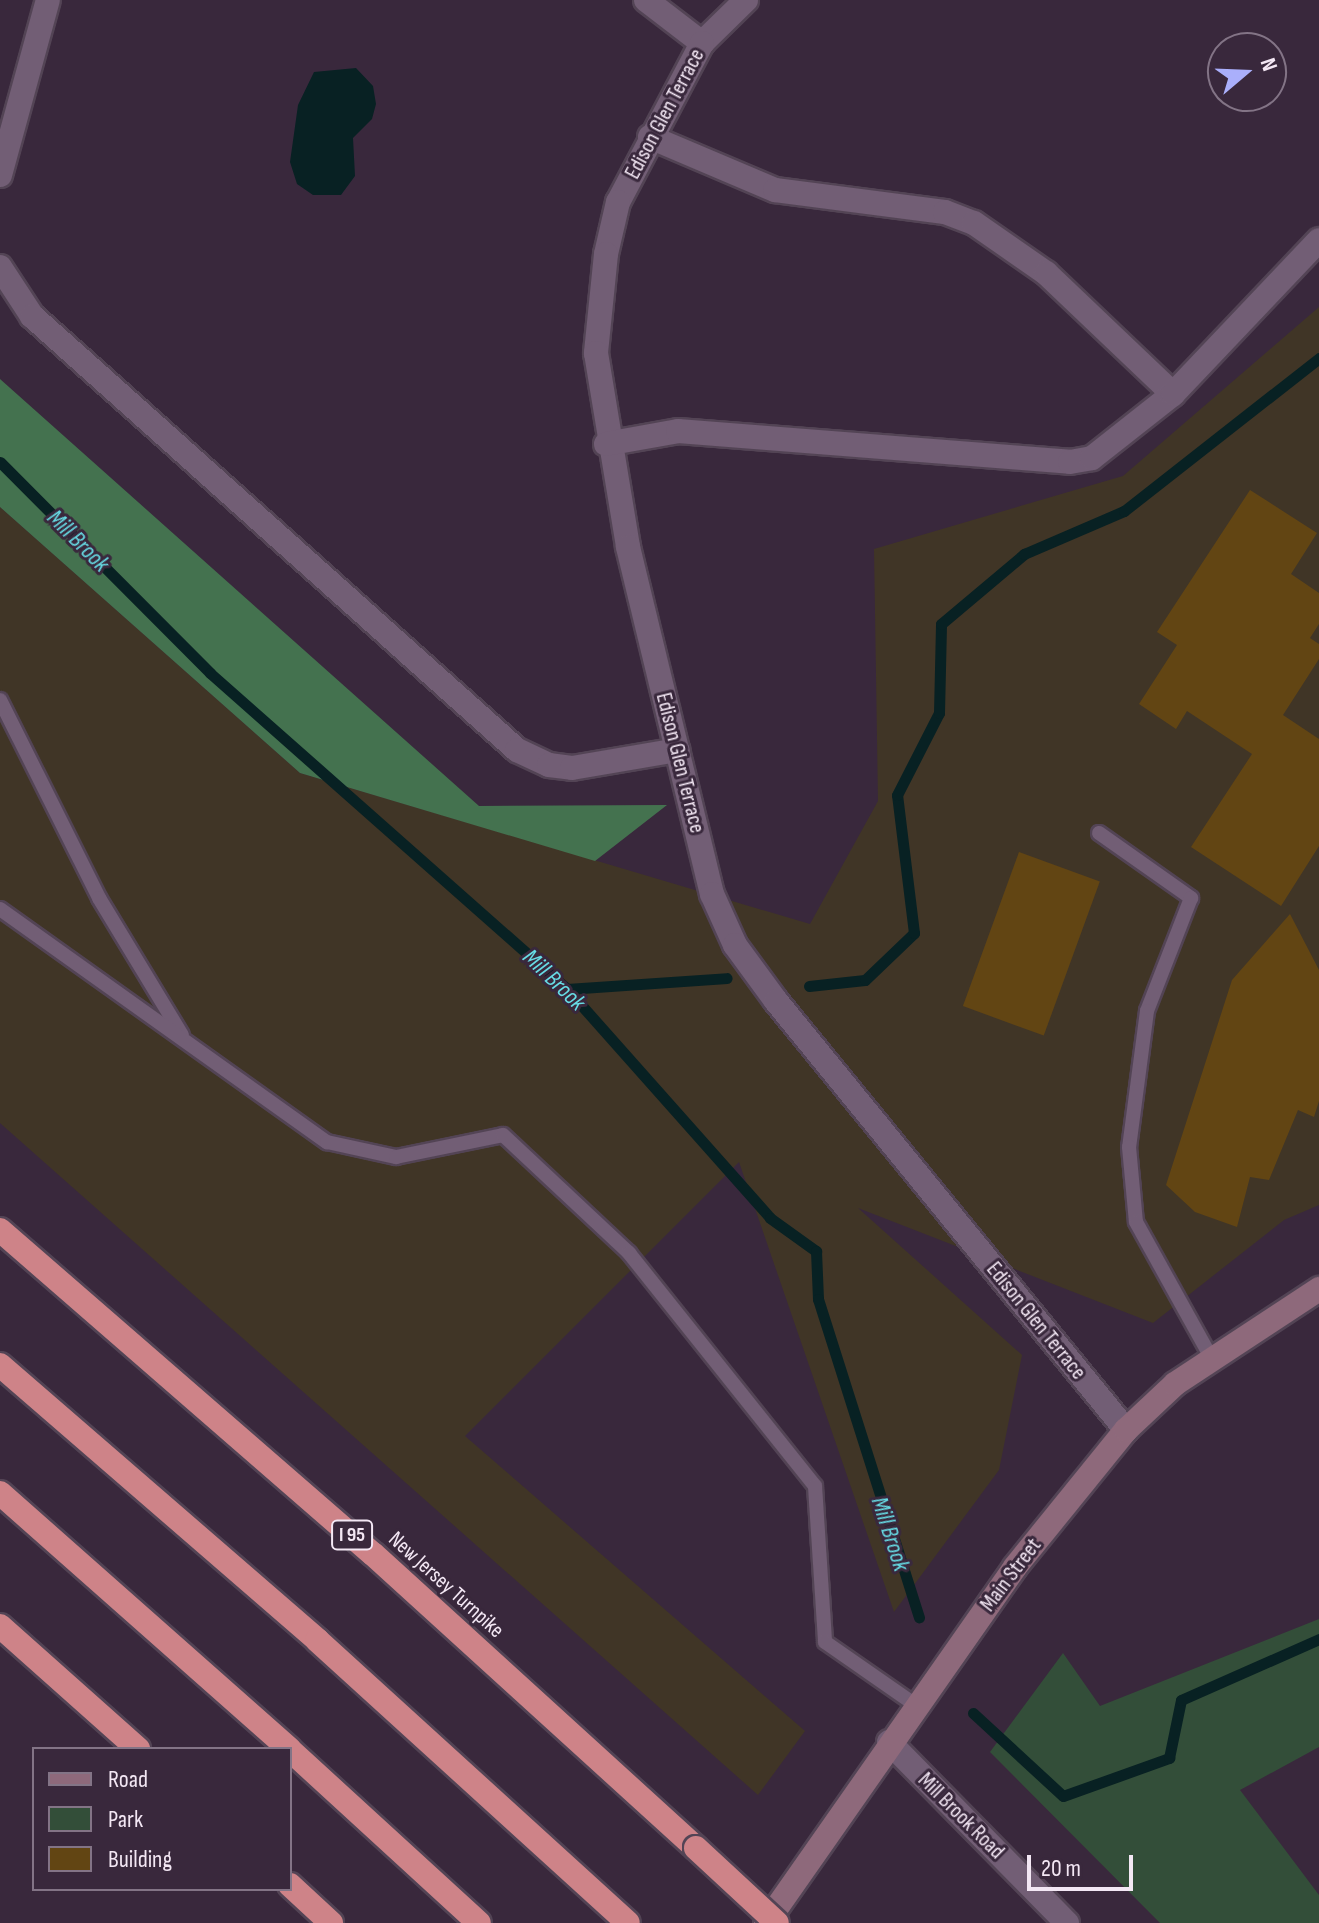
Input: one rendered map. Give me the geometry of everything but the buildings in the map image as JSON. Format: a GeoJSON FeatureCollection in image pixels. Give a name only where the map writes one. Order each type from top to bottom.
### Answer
{"type":"FeatureCollection","features":[{"type":"Feature","properties":{"kind":"highway","name":"New Jersey Turnpike"},"geometry":{"type":"LineString","coordinates":[[0,1230],[373,1554],[777,1923]]}},
{"type":"Feature","properties":{"kind":"highway"},"geometry":{"type":"LineString","coordinates":[[0,1365],[628,1923]]}},
{"type":"Feature","properties":{"kind":"highway"},"geometry":{"type":"LineString","coordinates":[[0,1493],[286,1747]]}},
{"type":"Feature","properties":{"kind":"highway"},"geometry":{"type":"LineString","coordinates":[[0,1626],[136,1747]]}},
{"type":"Feature","properties":{"kind":"highway"},"geometry":{"type":"LineString","coordinates":[[292,1753],[479,1923]]}},
{"type":"Feature","properties":{"kind":"highway"},"geometry":{"type":"LineString","coordinates":[[292,1887],[331,1923]]}},
{"type":"Feature","properties":{"kind":"main road","name":"Main Street"},"geometry":{"type":"LineString","coordinates":[[766,1923],[889,1742],[1015,1567],[1126,1430],[1212,1359],[1319,1289]]}},
{"type":"Feature","properties":{"kind":"street"},"geometry":{"type":"LineString","coordinates":[[0,175],[48,0]]}},
{"type":"Feature","properties":{"kind":"street"},"geometry":{"type":"LineString","coordinates":[[646,0],[702,43]]}},
{"type":"Feature","properties":{"kind":"street","name":"Edison Glen Terrace"},"geometry":{"type":"LineString","coordinates":[[746,0],[702,43],[618,202],[606,254],[596,353],[606,444],[712,894],[735,945],[1126,1430]]}},
{"type":"Feature","properties":{"kind":"street"},"geometry":{"type":"LineString","coordinates":[[650,137],[775,190],[945,212],[974,223],[1046,273],[1173,394]]}},
{"type":"Feature","properties":{"kind":"street"},"geometry":{"type":"LineString","coordinates":[[606,444],[678,431],[1070,462],[1110,447],[1173,394],[1319,240]]}},
{"type":"Feature","properties":{"kind":"street"},"geometry":{"type":"LineString","coordinates":[[0,267],[32,316],[517,750],[572,768],[677,750]]}},
{"type":"Feature","properties":{"kind":"street","name":"Mill Brook Road"},"geometry":{"type":"LineString","coordinates":[[889,1742],[1067,1923]]}},
{"type":"Feature","properties":{"kind":"lane"},"geometry":{"type":"LineString","coordinates":[[0,700],[99,898],[186,1042]]}},
{"type":"Feature","properties":{"kind":"lane"},"geometry":{"type":"LineString","coordinates":[[1099,833],[1191,898],[1147,1011],[1129,1147],[1136,1222],[1212,1359]]}},
{"type":"Feature","properties":{"kind":"lane"},"geometry":{"type":"LineString","coordinates":[[0,909],[186,1042],[299,1128],[359,1151],[396,1157],[503,1135],[629,1253],[815,1486],[825,1642],[917,1706]]}},
{"type":"Feature","properties":{"kind":"shaded area"},"geometry":{"type":"Polygon","coordinates":[[[356,68],[373,86],[376,104],[372,119],[353,138],[355,176],[341,195],[313,195],[297,184],[290,162],[298,105],[314,72],[356,68]]]}},
{"type":"Feature","properties":{"kind":"shaded area"},"geometry":{"type":"Polygon","coordinates":[[[1319,307],[1319,1205],[1284,1220],[1153,1323],[858,1208],[1022,1355],[999,1470],[894,1612],[739,1162],[465,1436],[805,1731],[758,1795],[0,1123],[0,507],[300,773],[810,924],[878,801],[874,549],[1123,476],[1319,307]]]}},
{"type":"Feature","properties":{"kind":"green space"},"geometry":{"type":"Polygon","coordinates":[[[0,379],[479,806],[667,805],[595,861],[300,773],[0,507],[0,379]]]}},
{"type":"Feature","properties":{"kind":"green space"},"geometry":{"type":"Polygon","coordinates":[[[1319,1619],[1319,1747],[1240,1790],[1319,1895],[1319,1923],[1160,1923],[990,1752],[1063,1653],[1100,1706],[1319,1619]]]}},
{"type":"Feature","properties":{"kind":"waterway"},"geometry":{"type":"LineString","coordinates":[[809,986],[865,980],[914,933],[897,795],[939,713],[941,624],[1024,554],[1124,511],[1319,358]]}},
{"type":"Feature","properties":{"kind":"waterway","name":"Mill Brook"},"geometry":{"type":"LineString","coordinates":[[0,462],[210,673],[567,989],[770,1218],[816,1251],[818,1299],[919,1617]]}},
{"type":"Feature","properties":{"kind":"waterway"},"geometry":{"type":"LineString","coordinates":[[567,989],[727,978]]}},
{"type":"Feature","properties":{"kind":"waterway","name":"Mill Brook"},"geometry":{"type":"LineString","coordinates":[[973,1713],[1063,1796],[1169,1758],[1181,1700],[1319,1639]]}}]}
